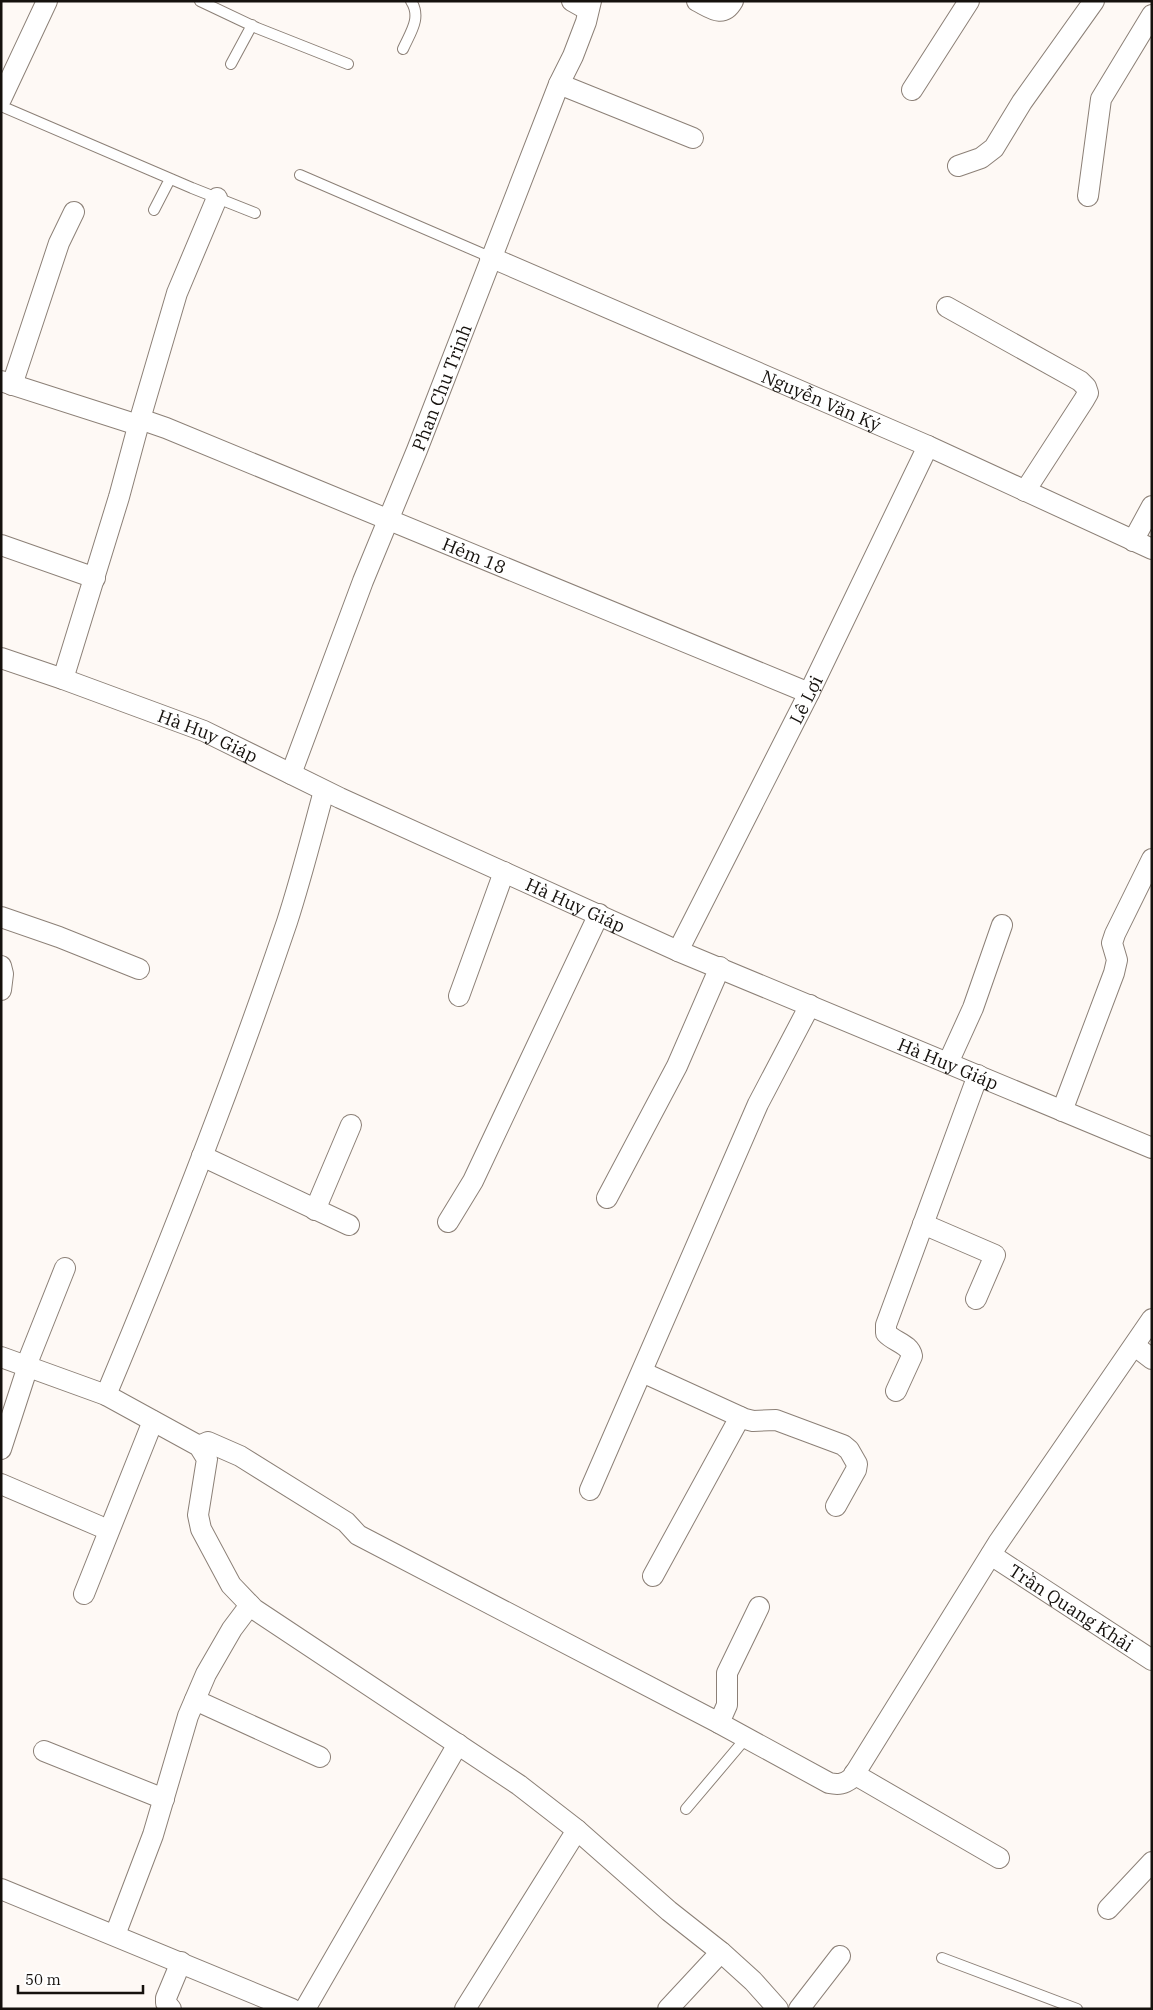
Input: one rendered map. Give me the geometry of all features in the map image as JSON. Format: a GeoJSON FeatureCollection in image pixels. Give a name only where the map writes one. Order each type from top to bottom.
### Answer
{"type":"FeatureCollection","features":[{"type":"Feature","properties":{"kind":"street"},"geometry":{"type":"LineString","coordinates":[[1,99],[48,1]]}},
{"type":"Feature","properties":{"kind":"street"},"geometry":{"type":"LineString","coordinates":[[697,1],[717,11],[729,8],[733,1]]}},
{"type":"Feature","properties":{"kind":"street"},"geometry":{"type":"LineString","coordinates":[[912,90],[969,1]]}},
{"type":"Feature","properties":{"kind":"street"},"geometry":{"type":"LineString","coordinates":[[958,166],[981,158],[994,148],[1022,102],[1094,1]]}},
{"type":"Feature","properties":{"kind":"street","name":"Phan Chu Trinh"},"geometry":{"type":"LineString","coordinates":[[291,774],[363,580],[559,84],[573,56],[586,22],[584,4]]}},
{"type":"Feature","properties":{"kind":"street"},"geometry":{"type":"LineString","coordinates":[[1088,196],[1101,99],[1152,15]]}},
{"type":"Feature","properties":{"kind":"street"},"geometry":{"type":"LineString","coordinates":[[559,84],[693,138]]}},
{"type":"Feature","properties":{"kind":"street"},"geometry":{"type":"LineString","coordinates":[[63,679],[95,578],[177,293],[217,198]]}},
{"type":"Feature","properties":{"kind":"street"},"geometry":{"type":"LineString","coordinates":[[6,383],[59,243],[74,212]]}},
{"type":"Feature","properties":{"kind":"street","name":"Nguyễn Văn Ký"},"geometry":{"type":"LineString","coordinates":[[490,257],[928,446],[1152,549]]}},
{"type":"Feature","properties":{"kind":"street"},"geometry":{"type":"LineString","coordinates":[[947,308],[1080,381],[1086,387],[1088,393],[1084,400],[1026,491]]}},
{"type":"Feature","properties":{"kind":"street","name":"Hẻm 18"},"geometry":{"type":"LineString","coordinates":[[6,383],[139,422],[166,428],[809,692]]}},
{"type":"Feature","properties":{"kind":"street","name":"Lê Lợi"},"geometry":{"type":"LineString","coordinates":[[678,951],[809,692],[928,446]]}},
{"type":"Feature","properties":{"kind":"street"},"geometry":{"type":"LineString","coordinates":[[1133,540],[1152,506]]}},
{"type":"Feature","properties":{"kind":"street"},"geometry":{"type":"LineString","coordinates":[[1,545],[95,578]]}},
{"type":"Feature","properties":{"kind":"street","name":"Hà Huy Giáp"},"geometry":{"type":"LineString","coordinates":[[1,658],[204,731],[324,791],[678,951],[1152,1148]]}},
{"type":"Feature","properties":{"kind":"street"},"geometry":{"type":"LineString","coordinates":[[106,1395],[167,1251],[287,921],[324,791]]}},
{"type":"Feature","properties":{"kind":"street"},"geometry":{"type":"LineString","coordinates":[[1062,1111],[1118,960],[1112,943],[1115,934],[1152,859]]}},
{"type":"Feature","properties":{"kind":"street"},"geometry":{"type":"LineString","coordinates":[[459,996],[504,872]]}},
{"type":"Feature","properties":{"kind":"street"},"geometry":{"type":"LineString","coordinates":[[448,1222],[473,1181],[599,914]]}},
{"type":"Feature","properties":{"kind":"street"},"geometry":{"type":"LineString","coordinates":[[1,917],[59,937],[139,970]]}},
{"type":"Feature","properties":{"kind":"street"},"geometry":{"type":"LineString","coordinates":[[948,1063],[973,1008],[1002,924]]}},
{"type":"Feature","properties":{"kind":"street"},"geometry":{"type":"LineString","coordinates":[[1,966],[4,974],[1,990]]}},
{"type":"Feature","properties":{"kind":"street"},"geometry":{"type":"LineString","coordinates":[[607,1198],[677,1066],[720,967]]}},
{"type":"Feature","properties":{"kind":"street"},"geometry":{"type":"LineString","coordinates":[[590,1490],[758,1104],[810,1005]]}},
{"type":"Feature","properties":{"kind":"street"},"geometry":{"type":"LineString","coordinates":[[896,1391],[912,1356],[908,1347],[891,1339],[886,1333],[886,1325],[978,1075]]}},
{"type":"Feature","properties":{"kind":"street"},"geometry":{"type":"LineString","coordinates":[[314,1210],[351,1125]]}},
{"type":"Feature","properties":{"kind":"street"},"geometry":{"type":"LineString","coordinates":[[202,1156],[349,1226]]}},
{"type":"Feature","properties":{"kind":"street"},"geometry":{"type":"LineString","coordinates":[[923,1224],[995,1255],[976,1299]]}},
{"type":"Feature","properties":{"kind":"street"},"geometry":{"type":"LineString","coordinates":[[1,1449],[27,1366],[65,1268]]}},
{"type":"Feature","properties":{"kind":"street"},"geometry":{"type":"LineString","coordinates":[[199,1446],[208,1442],[240,1456],[346,1522],[358,1535],[830,1783],[845,1783],[854,1774],[991,1555],[1152,1319]]}},
{"type":"Feature","properties":{"kind":"street"},"geometry":{"type":"LineString","coordinates":[[1134,1346],[1152,1359]]}},
{"type":"Feature","properties":{"kind":"street"},"geometry":{"type":"LineString","coordinates":[[1,1357],[106,1395],[199,1446],[207,1459],[198,1516],[201,1529],[231,1585],[254,1610],[519,1785],[576,1830],[668,1911],[721,1952],[753,1981],[778,2009]]}},
{"type":"Feature","properties":{"kind":"street"},"geometry":{"type":"LineString","coordinates":[[642,1372],[740,1417],[753,1421],[770,1419],[788,1424],[849,1450],[857,1464],[856,1470],[836,1506]]}},
{"type":"Feature","properties":{"kind":"street"},"geometry":{"type":"LineString","coordinates":[[653,1576],[740,1417]]}},
{"type":"Feature","properties":{"kind":"street"},"geometry":{"type":"LineString","coordinates":[[84,1594],[105,1525],[153,1421]]}},
{"type":"Feature","properties":{"kind":"street"},"geometry":{"type":"LineString","coordinates":[[1,1484],[105,1525]]}},
{"type":"Feature","properties":{"kind":"street","name":"Trần Quang Khải"},"geometry":{"type":"LineString","coordinates":[[991,1555],[1152,1660]]}},
{"type":"Feature","properties":{"kind":"street"},"geometry":{"type":"LineString","coordinates":[[115,1935],[153,1834],[188,1716],[206,1674],[232,1629],[250,1605]]}},
{"type":"Feature","properties":{"kind":"street"},"geometry":{"type":"LineString","coordinates":[[719,1723],[727,1705],[727,1673],[759,1607]]}},
{"type":"Feature","properties":{"kind":"street"},"geometry":{"type":"LineString","coordinates":[[195,1700],[320,1757]]}},
{"type":"Feature","properties":{"kind":"street"},"geometry":{"type":"LineString","coordinates":[[304,2009],[458,1744]]}},
{"type":"Feature","properties":{"kind":"street"},"geometry":{"type":"LineString","coordinates":[[44,1751],[164,1798]]}},
{"type":"Feature","properties":{"kind":"street"},"geometry":{"type":"LineString","coordinates":[[854,1774],[1000,1858]]}},
{"type":"Feature","properties":{"kind":"street"},"geometry":{"type":"LineString","coordinates":[[466,2009],[576,1830]]}},
{"type":"Feature","properties":{"kind":"street"},"geometry":{"type":"LineString","coordinates":[[1108,1909],[1152,1862]]}},
{"type":"Feature","properties":{"kind":"street"},"geometry":{"type":"LineString","coordinates":[[1,1889],[292,2009]]}},
{"type":"Feature","properties":{"kind":"street"},"geometry":{"type":"LineString","coordinates":[[668,2009],[721,1952]]}},
{"type":"Feature","properties":{"kind":"street"},"geometry":{"type":"LineString","coordinates":[[799,2009],[840,1956]]}},
{"type":"Feature","properties":{"kind":"street"},"geometry":{"type":"LineString","coordinates":[[171,2009],[166,2004],[166,1998],[181,1962]]}},
{"type":"Feature","properties":{"kind":"lane"},"geometry":{"type":"LineString","coordinates":[[200,1],[252,25],[348,64]]}},
{"type":"Feature","properties":{"kind":"lane"},"geometry":{"type":"LineString","coordinates":[[403,50],[417,19],[416,9],[411,1]]}},
{"type":"Feature","properties":{"kind":"lane"},"geometry":{"type":"LineString","coordinates":[[231,64],[252,25]]}},
{"type":"Feature","properties":{"kind":"lane"},"geometry":{"type":"LineString","coordinates":[[1,106],[170,179],[255,213]]}},
{"type":"Feature","properties":{"kind":"lane"},"geometry":{"type":"LineString","coordinates":[[300,176],[490,257]]}},
{"type":"Feature","properties":{"kind":"lane"},"geometry":{"type":"LineString","coordinates":[[154,210],[170,179]]}},
{"type":"Feature","properties":{"kind":"lane"},"geometry":{"type":"LineString","coordinates":[[686,1809],[746,1738]]}},
{"type":"Feature","properties":{"kind":"lane"},"geometry":{"type":"LineString","coordinates":[[942,1958],[1077,2009]]}}]}
